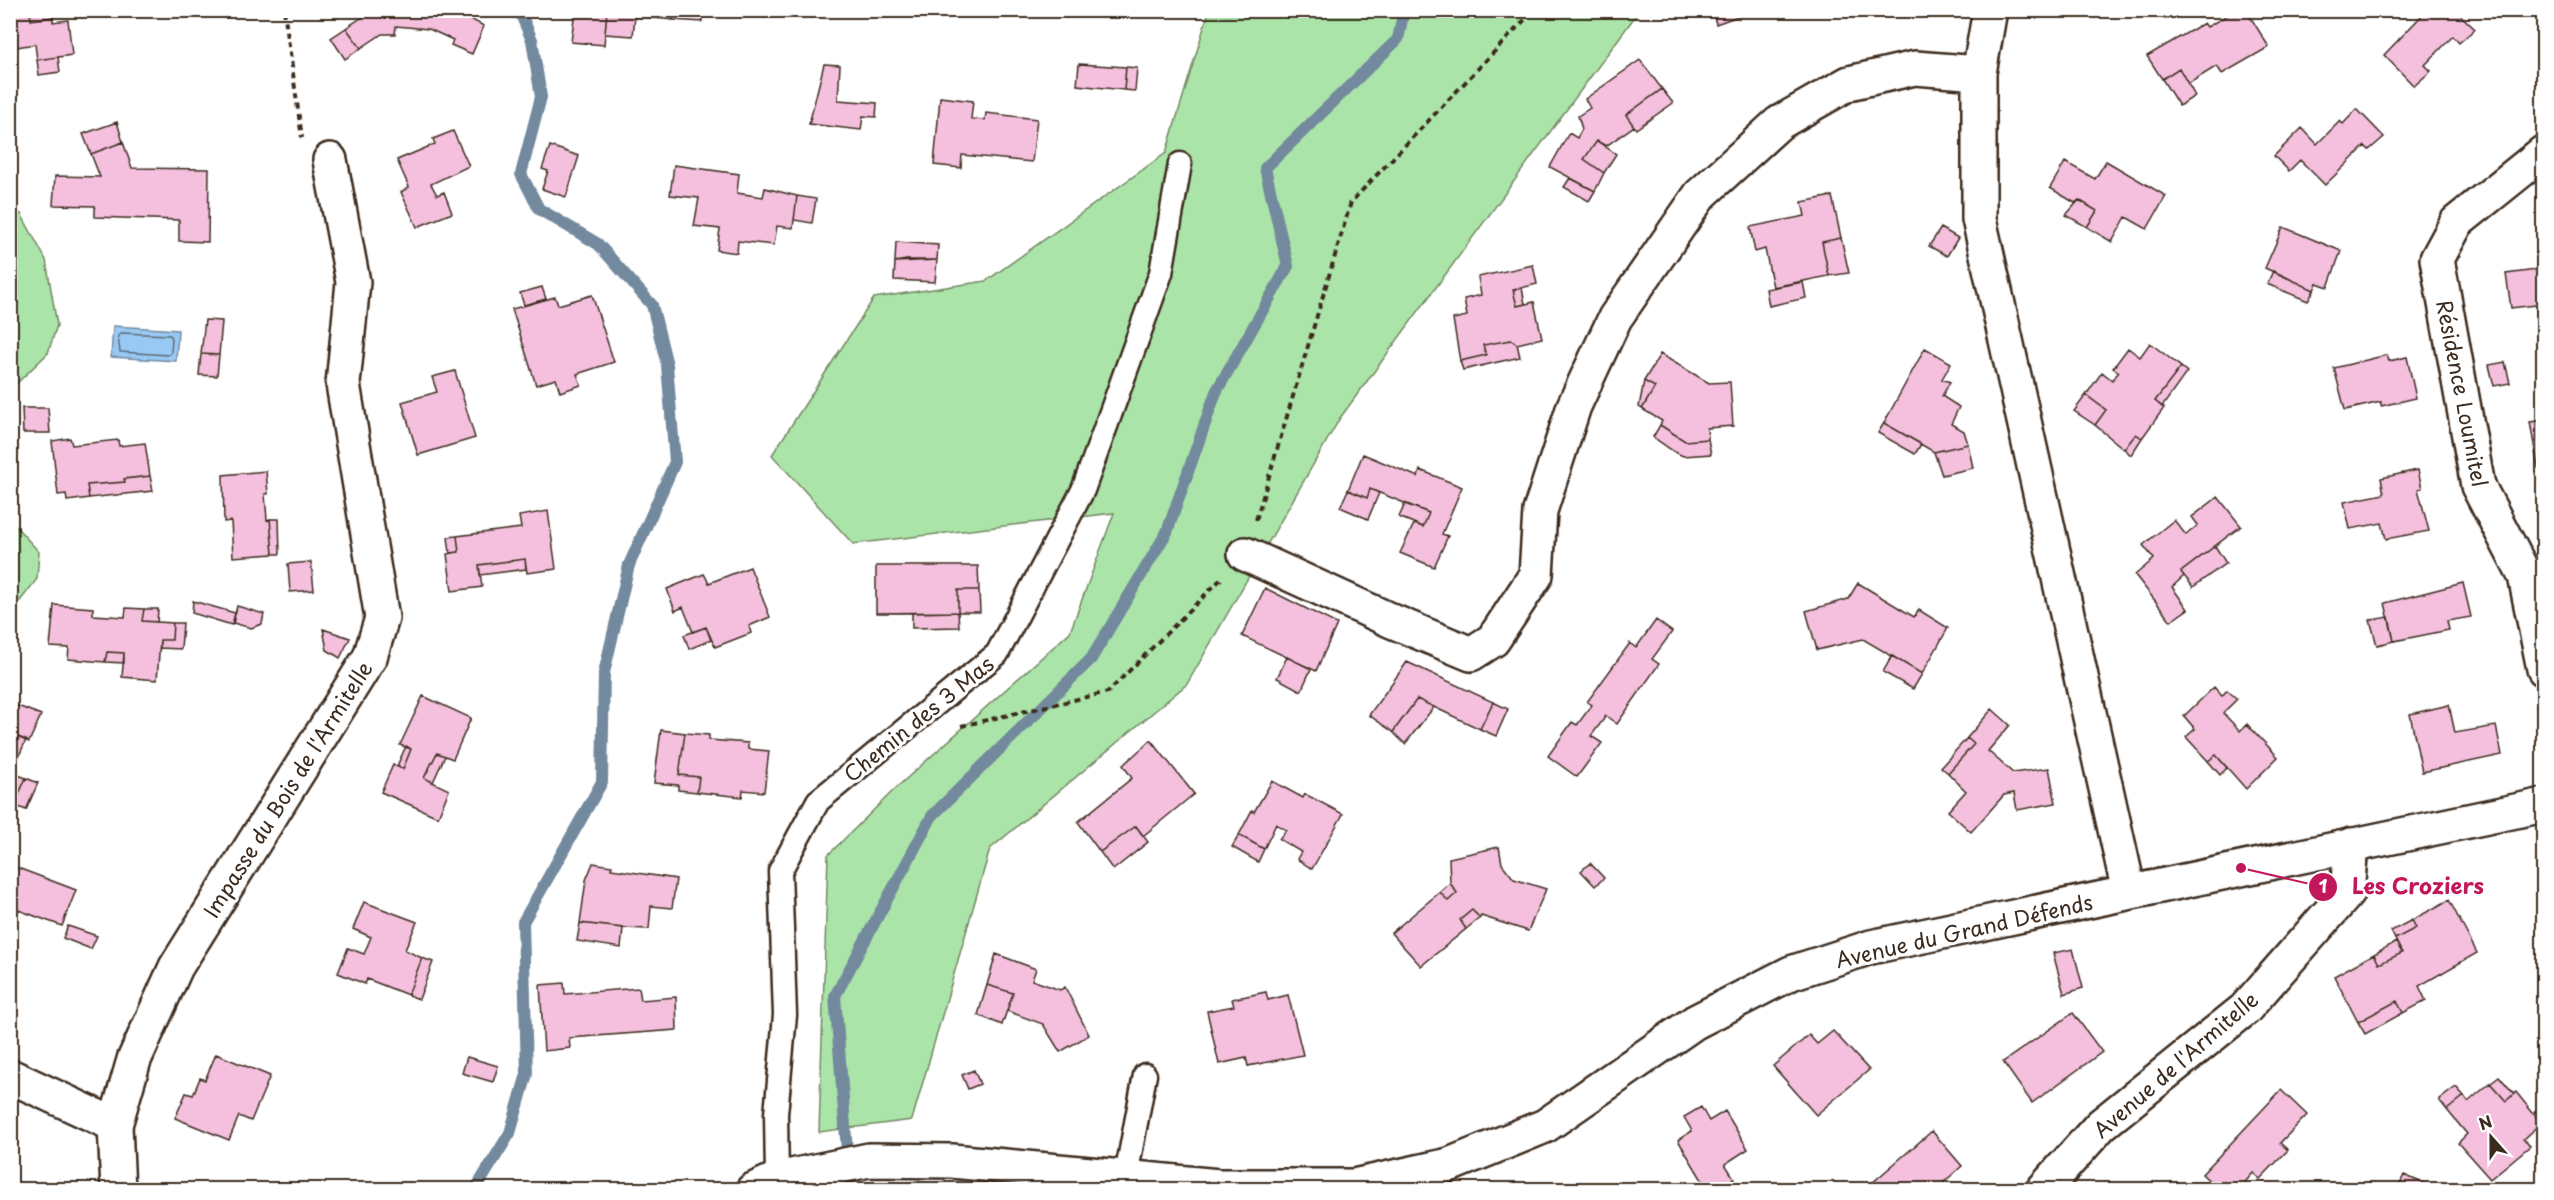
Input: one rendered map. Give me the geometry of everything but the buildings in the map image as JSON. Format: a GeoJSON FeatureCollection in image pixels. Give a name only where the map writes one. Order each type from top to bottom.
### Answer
{"type":"FeatureCollection","features":[{"type":"Feature","properties":{"kind":"street"},"geometry":{"type":"LineString","coordinates":[[1990,10],[1979,73],[1979,219],[2129,892]]}},
{"type":"Feature","properties":{"kind":"street"},"geometry":{"type":"LineString","coordinates":[[1245,554],[1471,654],[1493,640],[1536,575],[1540,511],[1574,406],[1615,318],[1700,195],[1779,123],[1850,84],[1915,68],[1979,73]]}},
{"type":"Feature","properties":{"kind":"street","name":"Résidence Loumitel"},"geometry":{"type":"LineString","coordinates":[[2544,152],[2457,222],[2438,259],[2478,486],[2525,576],[2544,669]]}},
{"type":"Feature","properties":{"kind":"street","name":"Impasse du Bois de l'Armitelle"},"geometry":{"type":"LineString","coordinates":[[118,1190],[115,1125],[134,1060],[176,967],[370,657],[382,618],[344,384],[353,282],[330,160]]}},
{"type":"Feature","properties":{"kind":"street","name":"Avenue du Grand Défends"},"geometry":{"type":"LineString","coordinates":[[765,1184],[869,1160],[952,1161],[1219,1186],[1353,1186],[1449,1165],[1545,1126],[1695,1022],[1791,973],[1871,948],[2544,805]]}},
{"type":"Feature","properties":{"kind":"street","name":"Avenue de l'Armitelle"},"geometry":{"type":"LineString","coordinates":[[2043,1190],[2101,1125],[2245,1009],[2347,893],[2351,845]]}},
{"type":"Feature","properties":{"kind":"street"},"geometry":{"type":"LineString","coordinates":[[10,1076],[115,1125]]}},
{"type":"Feature","properties":{"kind":"lane","name":"Chemin des 3 Mas"},"geometry":{"type":"LineString","coordinates":[[765,1184],[776,1114],[784,1015],[780,871],[818,801],[997,654],[1083,490],[1161,273],[1180,164]]}},
{"type":"Feature","properties":{"kind":"lane"},"geometry":{"type":"LineString","coordinates":[[1126,1176],[1145,1075]]}},
{"type":"Feature","properties":{"kind":"path"},"geometry":{"type":"LineString","coordinates":[[284,10],[304,149],[330,160]]}},
{"type":"Feature","properties":{"kind":"path"},"geometry":{"type":"LineString","coordinates":[[957,727],[1108,692],[1245,554],[1351,202],[1534,10]]}},
{"type":"Feature","properties":{"kind":"green space"},"geometry":{"type":"Polygon","coordinates":[[[1209,11],[1639,11],[1340,418],[1187,684],[990,849],[912,1120],[819,1132],[828,855],[897,787],[1070,632],[1114,513],[853,544],[772,455],[874,298],[986,281],[1166,153],[1209,11]]]}},
{"type":"Feature","properties":{"kind":"green space"},"geometry":{"type":"Polygon","coordinates":[[[11,211],[21,214],[46,260],[57,325],[48,353],[11,389],[11,211]]]}},
{"type":"Feature","properties":{"kind":"green space"},"geometry":{"type":"Polygon","coordinates":[[[10,520],[39,552],[37,579],[20,601],[11,602],[10,520]]]}},
{"type":"Feature","properties":{"kind":"water"},"geometry":{"type":"Polygon","coordinates":[[[113,326],[178,330],[176,361],[111,357],[113,326]]]}},
{"type":"Feature","properties":{"kind":"waterway"},"geometry":{"type":"LineString","coordinates":[[475,1190],[510,1133],[527,1074],[523,922],[602,782],[604,673],[629,565],[675,462],[667,365],[652,305],[598,244],[539,209],[521,174],[541,97],[532,40],[519,10]]}},
{"type":"Feature","properties":{"kind":"waterway"},"geometry":{"type":"LineString","coordinates":[[850,1190],[835,996],[932,816],[1091,659],[1167,532],[1216,392],[1288,266],[1265,168],[1398,39],[1404,10]]}},
{"type":"Feature","properties":{"kind":"place","name":"Les Croziers"},"geometry":{"type":"Point","coordinates":[2241,868]}}]}
